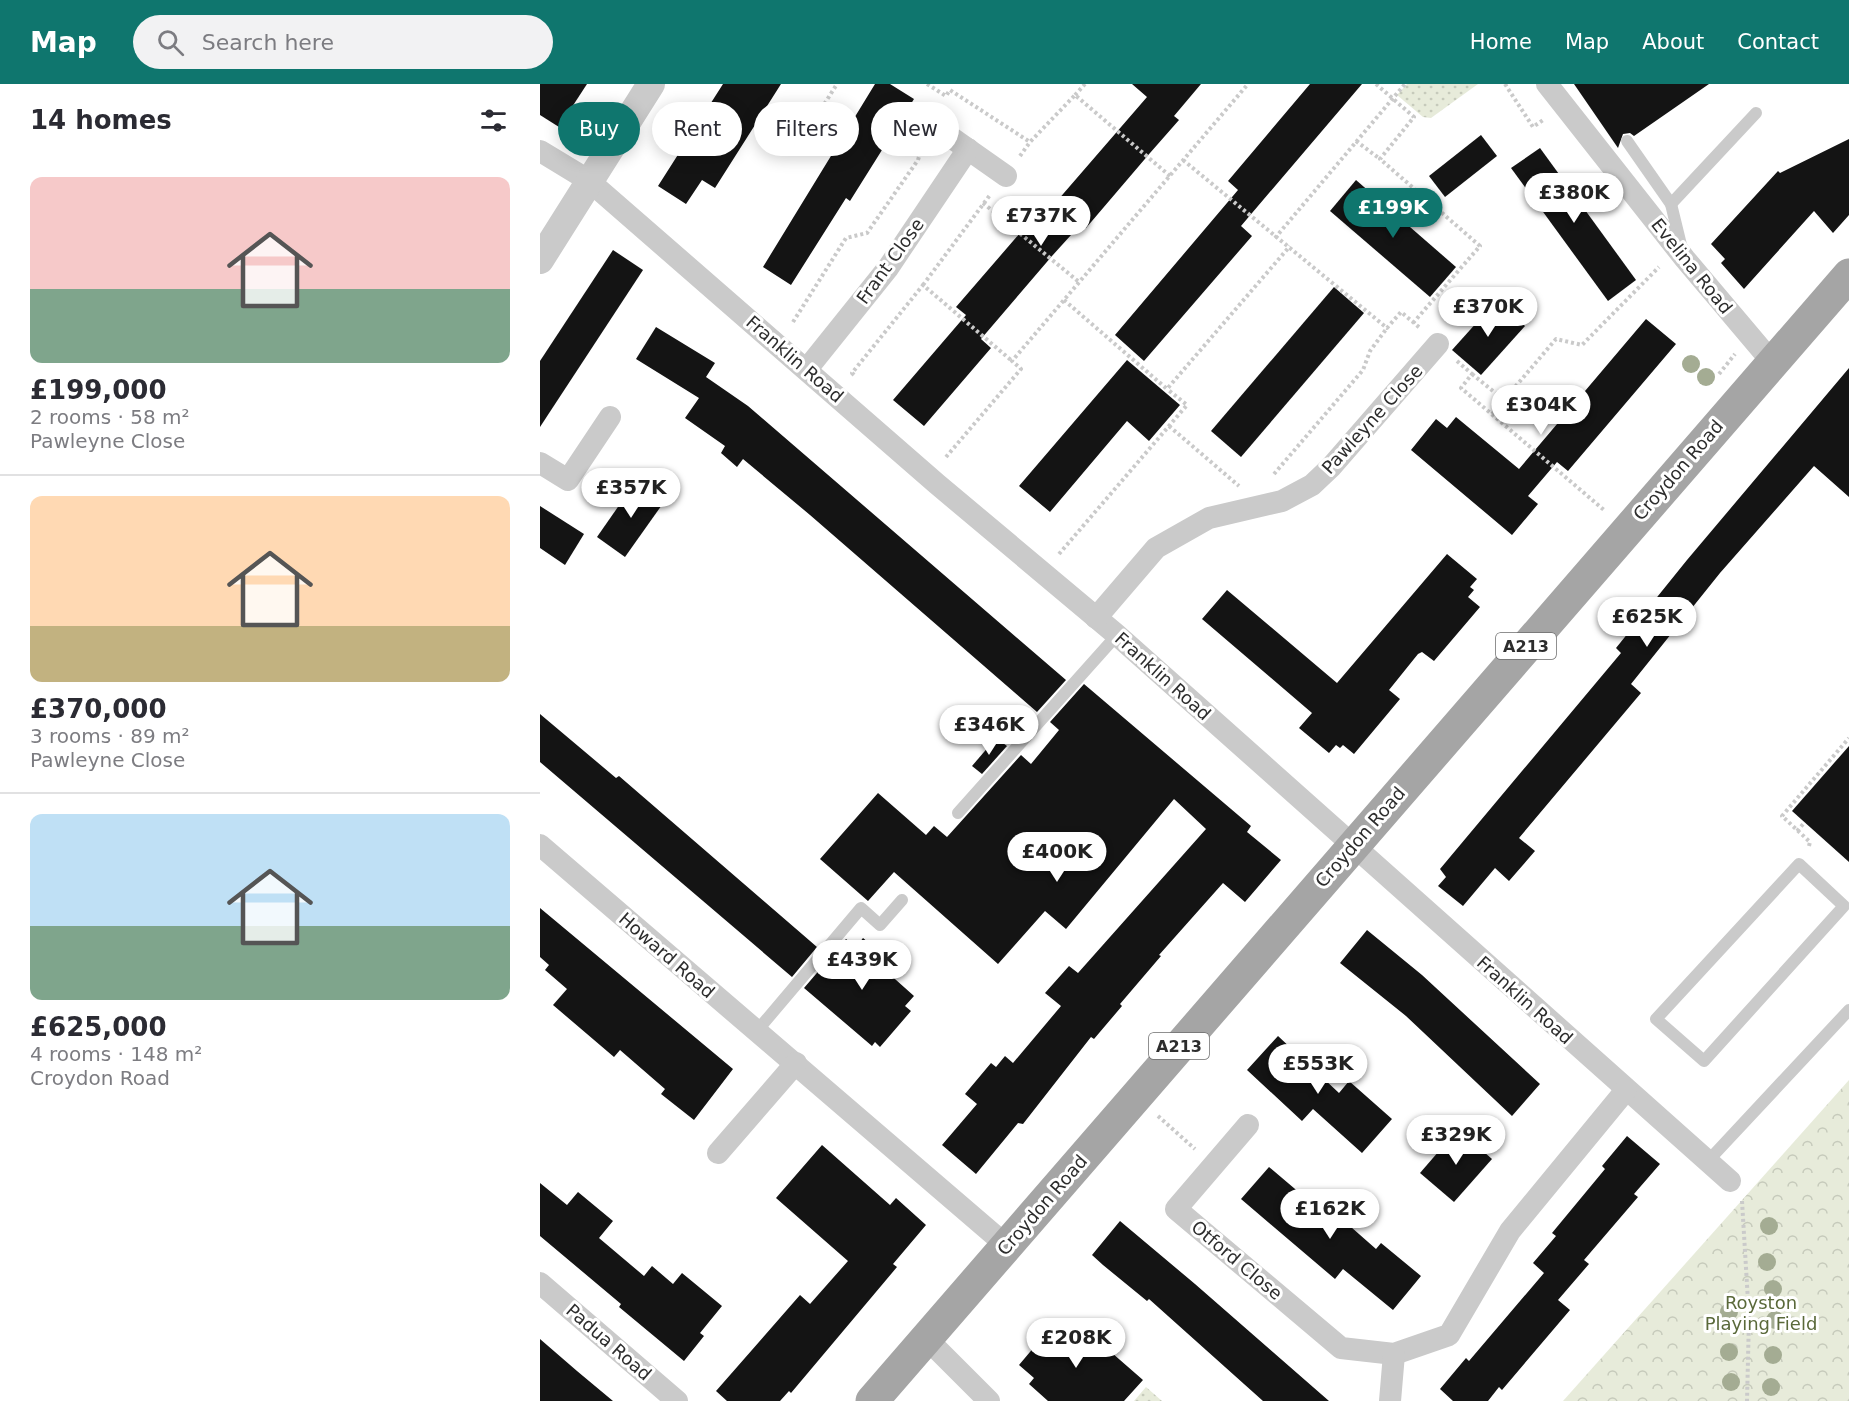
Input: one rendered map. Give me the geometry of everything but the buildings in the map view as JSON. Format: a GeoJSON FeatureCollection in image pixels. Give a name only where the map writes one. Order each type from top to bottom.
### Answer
{"type":"FeatureCollection","features":[{"type":"Feature","properties":{"kind":"main road","name":"Croydon Road"},"geometry":{"type":"LineString","coordinates":[[872,1401],[1849,275]]}},
{"type":"Feature","properties":{"kind":"street"},"geometry":{"type":"LineString","coordinates":[[540,260],[588,180],[651,84]]}},
{"type":"Feature","properties":{"kind":"street","name":"Evelina Road"},"geometry":{"type":"LineString","coordinates":[[1547,84],[1685,259],[1772,362]]}},
{"type":"Feature","properties":{"kind":"street"},"geometry":{"type":"LineString","coordinates":[[959,143],[1006,177]]}},
{"type":"Feature","properties":{"kind":"street","name":"Frant Close"},"geometry":{"type":"LineString","coordinates":[[807,369],[888,268],[968,149]]}},
{"type":"Feature","properties":{"kind":"street","name":"Franklin Road"},"geometry":{"type":"LineString","coordinates":[[540,151],[588,180],[937,484],[1118,635],[1730,1181]]}},
{"type":"Feature","properties":{"kind":"street","name":"Pawleyne Close"},"geometry":{"type":"LineString","coordinates":[[1096,618],[1156,549],[1209,518],[1282,501],[1312,485],[1331,467],[1438,344]]}},
{"type":"Feature","properties":{"kind":"street"},"geometry":{"type":"LineString","coordinates":[[540,462],[568,480],[610,417]]}},
{"type":"Feature","properties":{"kind":"street","name":"Howard Road"},"geometry":{"type":"LineString","coordinates":[[540,845],[1007,1246]]}},
{"type":"Feature","properties":{"kind":"street"},"geometry":{"type":"LineString","coordinates":[[718,1154],[796,1063]]}},
{"type":"Feature","properties":{"kind":"street","name":"Otford Close"},"geometry":{"type":"LineString","coordinates":[[1248,1125],[1176,1209],[1341,1348],[1394,1354],[1449,1335],[1510,1232],[1626,1090]]}},
{"type":"Feature","properties":{"kind":"street","name":"Padua Road"},"geometry":{"type":"LineString","coordinates":[[540,1283],[677,1401]]}},
{"type":"Feature","properties":{"kind":"street"},"geometry":{"type":"LineString","coordinates":[[926,1338],[989,1401]]}},
{"type":"Feature","properties":{"kind":"street"},"geometry":{"type":"LineString","coordinates":[[1390,1401],[1394,1354]]}},
{"type":"Feature","properties":{"kind":"lane"},"geometry":{"type":"LineString","coordinates":[[1671,204],[1756,113]]}},
{"type":"Feature","properties":{"kind":"lane"},"geometry":{"type":"LineString","coordinates":[[1627,141],[1671,204],[1685,259]]}},
{"type":"Feature","properties":{"kind":"lane"},"geometry":{"type":"LineString","coordinates":[[958,813],[1118,635]]}},
{"type":"Feature","properties":{"kind":"lane"},"geometry":{"type":"LineString","coordinates":[[1799,864],[1846,908],[1704,1061],[1656,1019],[1799,864]]}},
{"type":"Feature","properties":{"kind":"lane"},"geometry":{"type":"LineString","coordinates":[[756,1032],[861,908],[880,925],[902,900]]}},
{"type":"Feature","properties":{"kind":"lane"},"geometry":{"type":"LineString","coordinates":[[1708,1161],[1849,1010]]}},
{"type":"Feature","properties":{"kind":"path"},"geometry":{"type":"LineString","coordinates":[[826,102],[837,84]]}},
{"type":"Feature","properties":{"kind":"path"},"geometry":{"type":"LineString","coordinates":[[927,84],[946,96]]}},
{"type":"Feature","properties":{"kind":"path"},"geometry":{"type":"LineString","coordinates":[[861,381],[852,373],[923,285],[1030,142],[1084,84]]}},
{"type":"Feature","properties":{"kind":"path"},"geometry":{"type":"LineString","coordinates":[[1012,361],[1248,84]]}},
{"type":"Feature","properties":{"kind":"path"},"geometry":{"type":"LineString","coordinates":[[1376,84],[1414,117],[1380,159]]}},
{"type":"Feature","properties":{"kind":"path"},"geometry":{"type":"LineString","coordinates":[[1275,238],[1405,84]]}},
{"type":"Feature","properties":{"kind":"path"},"geometry":{"type":"LineString","coordinates":[[1505,84],[1533,127],[1546,118]]}},
{"type":"Feature","properties":{"kind":"path"},"geometry":{"type":"LineString","coordinates":[[946,102],[948,99],[946,96],[950,90],[1030,142]]}},
{"type":"Feature","properties":{"kind":"path"},"geometry":{"type":"LineString","coordinates":[[1075,95],[1170,176]]}},
{"type":"Feature","properties":{"kind":"path"},"geometry":{"type":"LineString","coordinates":[[1356,141],[1480,246],[1413,322]]}},
{"type":"Feature","properties":{"kind":"path"},"geometry":{"type":"LineString","coordinates":[[793,322],[846,238],[867,233],[919,156]]}},
{"type":"Feature","properties":{"kind":"path"},"geometry":{"type":"LineString","coordinates":[[1183,160],[1387,328]]}},
{"type":"Feature","properties":{"kind":"path"},"geometry":{"type":"LineString","coordinates":[[983,203],[1079,282]]}},
{"type":"Feature","properties":{"kind":"path"},"geometry":{"type":"LineString","coordinates":[[1167,389],[1290,246]]}},
{"type":"Feature","properties":{"kind":"path"},"geometry":{"type":"LineString","coordinates":[[1492,414],[1556,339],[1582,345],[1660,266],[1668,274]]}},
{"type":"Feature","properties":{"kind":"path"},"geometry":{"type":"LineString","coordinates":[[923,285],[1021,369],[946,457],[938,449]]}},
{"type":"Feature","properties":{"kind":"path"},"geometry":{"type":"LineString","coordinates":[[1059,554],[1187,405],[1064,300]]}},
{"type":"Feature","properties":{"kind":"path"},"geometry":{"type":"LineString","coordinates":[[1273,475],[1363,370],[1370,351],[1401,312],[1504,400]]}},
{"type":"Feature","properties":{"kind":"path"},"geometry":{"type":"LineString","coordinates":[[1714,379],[1737,353],[1729,344]]}},
{"type":"Feature","properties":{"kind":"path"},"geometry":{"type":"LineString","coordinates":[[1472,374],[1461,388],[1603,511],[1611,502]]}},
{"type":"Feature","properties":{"kind":"path"},"geometry":{"type":"LineString","coordinates":[[1169,426],[1242,488]]}},
{"type":"Feature","properties":{"kind":"path"},"geometry":{"type":"LineString","coordinates":[[1799,864],[1810,842],[1782,816],[1849,738]]}},
{"type":"Feature","properties":{"kind":"path"},"geometry":{"type":"LineString","coordinates":[[1797,831],[1805,822]]}},
{"type":"Feature","properties":{"kind":"path"},"geometry":{"type":"LineString","coordinates":[[1136,1096],[1214,1165]]}},
{"type":"Feature","properties":{"kind":"path"},"geometry":{"type":"LineString","coordinates":[[1730,1181],[1742,1199],[1749,1318],[1747,1401]]}},
{"type":"Feature","properties":{"kind":"green space"},"geometry":{"type":"Polygon","coordinates":[[[1407,84],[1478,84],[1431,118],[1423,117],[1397,95],[1407,84]]]}},
{"type":"Feature","properties":{"kind":"green space","name":"Royston Playing Field"},"geometry":{"type":"Polygon","coordinates":[[[1849,1080],[1849,1401],[1563,1401],[1849,1080]]]}},
{"type":"Feature","properties":{"kind":"green space"},"geometry":{"type":"Polygon","coordinates":[[[1146,1387],[1162,1401],[1134,1401],[1146,1387]]]}}]}
